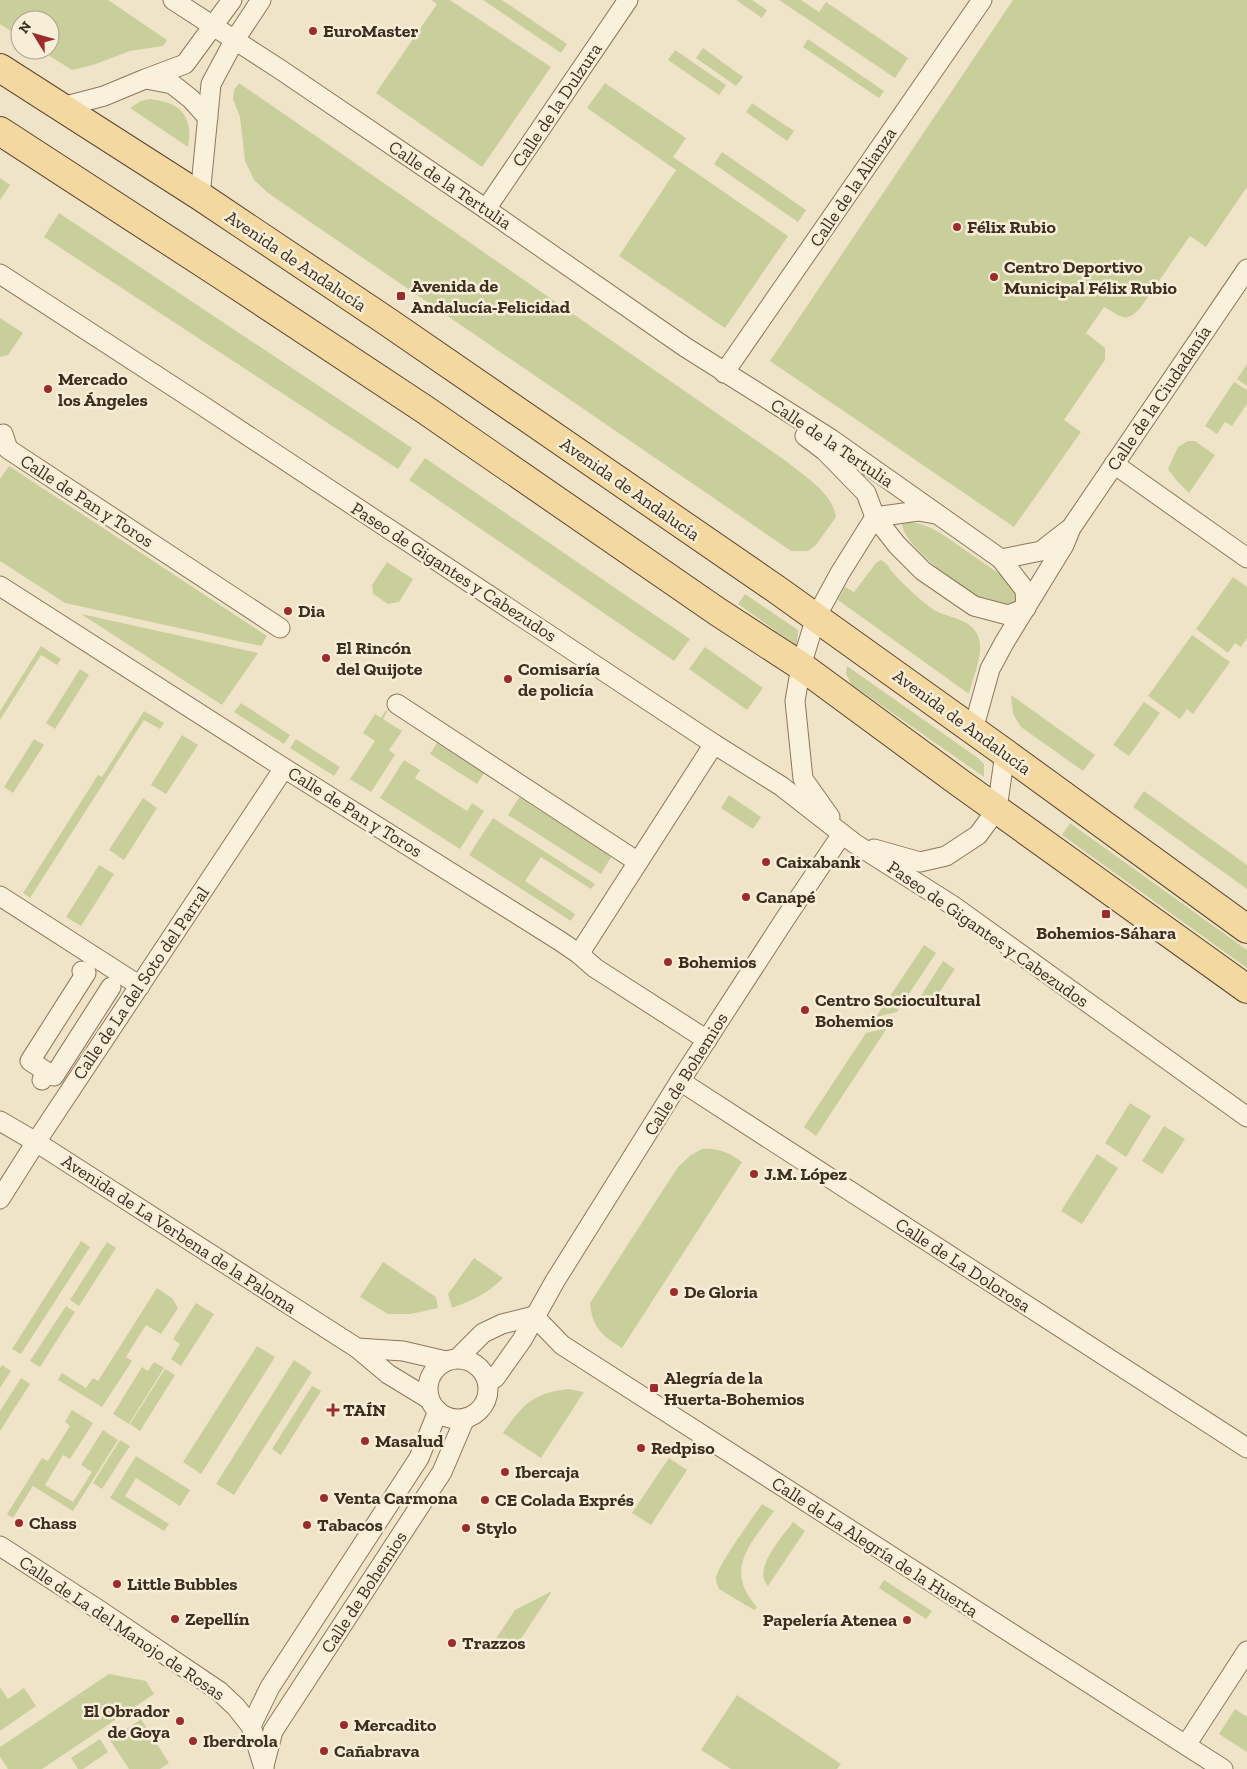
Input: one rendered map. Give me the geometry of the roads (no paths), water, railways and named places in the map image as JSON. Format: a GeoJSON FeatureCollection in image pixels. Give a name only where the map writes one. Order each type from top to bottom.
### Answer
{"type":"FeatureCollection","features":[{"type":"Feature","properties":{"kind":"main road","name":"Avenida de Andalucía"},"geometry":{"type":"LineString","coordinates":[[0,68],[200,196],[393,326],[816,617],[1247,929]]}},
{"type":"Feature","properties":{"kind":"main road"},"geometry":{"type":"LineString","coordinates":[[0,131],[224,276],[424,409],[718,612],[801,666],[997,810],[1247,989]]}},
{"type":"Feature","properties":{"kind":"street","name":"Calle de la Tertulia"},"geometry":{"type":"LineString","coordinates":[[173,0],[281,70],[724,373],[831,440],[1002,559],[1025,590],[1026,608],[1008,615],[974,606],[923,571],[897,545],[875,517],[866,493],[825,451],[724,373]]}},
{"type":"Feature","properties":{"kind":"street"},"geometry":{"type":"LineString","coordinates":[[62,107],[104,96],[185,64],[232,0]]}},
{"type":"Feature","properties":{"kind":"street"},"geometry":{"type":"LineString","coordinates":[[200,196],[211,84],[234,40],[261,0]]}},
{"type":"Feature","properties":{"kind":"street","name":"Calle de la Dulzura"},"geometry":{"type":"LineString","coordinates":[[486,209],[628,0]]}},
{"type":"Feature","properties":{"kind":"street","name":"Calle de la Alianza"},"geometry":{"type":"LineString","coordinates":[[724,373],[982,0]]}},
{"type":"Feature","properties":{"kind":"street"},"geometry":{"type":"LineString","coordinates":[[144,79],[172,84],[191,99],[208,118]]}},
{"type":"Feature","properties":{"kind":"street","name":"Calle de la Ciudadanía"},"geometry":{"type":"LineString","coordinates":[[973,730],[990,669],[1064,545],[1071,528],[1247,269]]}},
{"type":"Feature","properties":{"kind":"street","name":"Paseo de Gigantes y Cabezudos"},"geometry":{"type":"LineString","coordinates":[[0,274],[714,744],[781,786],[848,839],[952,905],[1247,1117]]}},
{"type":"Feature","properties":{"kind":"street","name":"Calle de Pan y Toros"},"geometry":{"type":"LineString","coordinates":[[3,434],[8,449],[280,628]]}},
{"type":"Feature","properties":{"kind":"street"},"geometry":{"type":"LineString","coordinates":[[1114,464],[1247,558]]}},
{"type":"Feature","properties":{"kind":"street","name":"Calle de la Tertulia"},"geometry":{"type":"LineString","coordinates":[[875,517],[918,511],[938,514]]}},
{"type":"Feature","properties":{"kind":"street"},"geometry":{"type":"LineString","coordinates":[[875,517],[840,573],[816,617],[801,666],[795,701],[803,779],[848,839],[920,862],[946,856],[978,835],[997,810],[1005,753]]}},
{"type":"Feature","properties":{"kind":"street","name":"Calle de la Ciudadanía"},"geometry":{"type":"LineString","coordinates":[[1002,559],[1041,551],[1071,528]]}},
{"type":"Feature","properties":{"kind":"street","name":"Calle de Pan y Toros"},"geometry":{"type":"LineString","coordinates":[[0,586],[579,954],[595,968],[707,1040]]}},
{"type":"Feature","properties":{"kind":"street"},"geometry":{"type":"LineString","coordinates":[[397,704],[638,862]]}},
{"type":"Feature","properties":{"kind":"street"},"geometry":{"type":"LineString","coordinates":[[579,954],[714,744]]}},
{"type":"Feature","properties":{"kind":"street","name":"Calle de La del Soto del Parral"},"geometry":{"type":"LineString","coordinates":[[0,1199],[284,768]]}},
{"type":"Feature","properties":{"kind":"street","name":"Calle de Bohemios"},"geometry":{"type":"LineString","coordinates":[[488,1382],[495,1378],[522,1340],[534,1316],[785,918],[848,839]]}},
{"type":"Feature","properties":{"kind":"street"},"geometry":{"type":"LineString","coordinates":[[0,896],[140,986]]}},
{"type":"Feature","properties":{"kind":"street"},"geometry":{"type":"LineString","coordinates":[[84,972],[110,988],[50,1077],[30,1061],[84,972]]}},
{"type":"Feature","properties":{"kind":"street","name":"Calle de La Dolorosa"},"geometry":{"type":"LineString","coordinates":[[680,1082],[1247,1448]]}},
{"type":"Feature","properties":{"kind":"street","name":"Avenida de La Verbena de la Paloma"},"geometry":{"type":"LineString","coordinates":[[0,1121],[36,1142],[357,1348],[388,1374],[434,1405]]}},
{"type":"Feature","properties":{"kind":"street"},"geometry":{"type":"LineString","coordinates":[[452,1360],[468,1360],[477,1365],[484,1372],[488,1382],[485,1402],[479,1410],[465,1418],[451,1418],[434,1405],[428,1390],[429,1380],[433,1371],[452,1360],[483,1333],[502,1324],[534,1316]]}},
{"type":"Feature","properties":{"kind":"street","name":"Calle de La Alegría de la Huerta"},"geometry":{"type":"LineString","coordinates":[[534,1316],[562,1345],[1223,1769]]}},
{"type":"Feature","properties":{"kind":"street","name":"Avenida de La Verbena de la Paloma"},"geometry":{"type":"LineString","coordinates":[[357,1348],[403,1351],[452,1360]]}},
{"type":"Feature","properties":{"kind":"street","name":"Calle de Bohemios"},"geometry":{"type":"LineString","coordinates":[[251,1726],[270,1687],[419,1458],[434,1405]]}},
{"type":"Feature","properties":{"kind":"street","name":"Calle de Bohemios"},"geometry":{"type":"LineString","coordinates":[[264,1768],[273,1732],[442,1472],[465,1418]]}},
{"type":"Feature","properties":{"kind":"street","name":"Calle de La del Manojo de Rosas"},"geometry":{"type":"LineString","coordinates":[[0,1546],[219,1691],[236,1707],[251,1726],[264,1768]]}},
{"type":"Feature","properties":{"kind":"street"},"geometry":{"type":"LineString","coordinates":[[1186,1745],[1247,1651]]}},
{"type":"Feature","properties":{"kind":"place","name":"EuroMaster"},"geometry":{"type":"Point","coordinates":[313,31]}},
{"type":"Feature","properties":{"kind":"place","name":"Félix Rubio"},"geometry":{"type":"Point","coordinates":[957,227]}},
{"type":"Feature","properties":{"kind":"place","name":"Centro Deportivo Municipal Félix Rubio"},"geometry":{"type":"Point","coordinates":[994,277]}},
{"type":"Feature","properties":{"kind":"place","name":"Avenida de Andalucía-Felicidad"},"geometry":{"type":"Point","coordinates":[401,296]}},
{"type":"Feature","properties":{"kind":"place","name":"Mercado los Ángeles"},"geometry":{"type":"Point","coordinates":[48,389]}},
{"type":"Feature","properties":{"kind":"place","name":"Dia"},"geometry":{"type":"Point","coordinates":[288,611]}},
{"type":"Feature","properties":{"kind":"place","name":"El Rincón del Quijote"},"geometry":{"type":"Point","coordinates":[326,658]}},
{"type":"Feature","properties":{"kind":"place","name":"Comisaría de policía"},"geometry":{"type":"Point","coordinates":[508,679]}},
{"type":"Feature","properties":{"kind":"place","name":"Caixabank"},"geometry":{"type":"Point","coordinates":[766,862]}},
{"type":"Feature","properties":{"kind":"place","name":"Canapé"},"geometry":{"type":"Point","coordinates":[746,897]}},
{"type":"Feature","properties":{"kind":"place","name":"Bohemios-Sáhara"},"geometry":{"type":"Point","coordinates":[1106,914]}},
{"type":"Feature","properties":{"kind":"place","name":"Bohemios"},"geometry":{"type":"Point","coordinates":[668,962]}},
{"type":"Feature","properties":{"kind":"place","name":"Centro Sociocultural Bohemios"},"geometry":{"type":"Point","coordinates":[805,1010]}},
{"type":"Feature","properties":{"kind":"place","name":"J.M. López"},"geometry":{"type":"Point","coordinates":[754,1174]}},
{"type":"Feature","properties":{"kind":"place","name":"De Gloria"},"geometry":{"type":"Point","coordinates":[674,1292]}},
{"type":"Feature","properties":{"kind":"place","name":"Alegría de la Huerta-Bohemios"},"geometry":{"type":"Point","coordinates":[654,1388]}},
{"type":"Feature","properties":{"kind":"place","name":"TAÍN"},"geometry":{"type":"Point","coordinates":[333,1410]}},
{"type":"Feature","properties":{"kind":"place","name":"Masalud"},"geometry":{"type":"Point","coordinates":[365,1441]}},
{"type":"Feature","properties":{"kind":"place","name":"Redpiso"},"geometry":{"type":"Point","coordinates":[641,1448]}},
{"type":"Feature","properties":{"kind":"place","name":"Ibercaja"},"geometry":{"type":"Point","coordinates":[505,1472]}},
{"type":"Feature","properties":{"kind":"place","name":"Venta Carmona"},"geometry":{"type":"Point","coordinates":[324,1498]}},
{"type":"Feature","properties":{"kind":"place","name":"CE Colada Exprés"},"geometry":{"type":"Point","coordinates":[485,1500]}},
{"type":"Feature","properties":{"kind":"place","name":"Chass"},"geometry":{"type":"Point","coordinates":[19,1523]}},
{"type":"Feature","properties":{"kind":"place","name":"Tabacos"},"geometry":{"type":"Point","coordinates":[307,1525]}},
{"type":"Feature","properties":{"kind":"place","name":"Stylo"},"geometry":{"type":"Point","coordinates":[466,1528]}},
{"type":"Feature","properties":{"kind":"place","name":"Little Bubbles"},"geometry":{"type":"Point","coordinates":[117,1584]}},
{"type":"Feature","properties":{"kind":"place","name":"Zepellín"},"geometry":{"type":"Point","coordinates":[175,1619]}},
{"type":"Feature","properties":{"kind":"place","name":"Papelería Atenea"},"geometry":{"type":"Point","coordinates":[907,1620]}},
{"type":"Feature","properties":{"kind":"place","name":"Trazzos"},"geometry":{"type":"Point","coordinates":[452,1643]}},
{"type":"Feature","properties":{"kind":"place","name":"El Obrador de Goya"},"geometry":{"type":"Point","coordinates":[180,1721]}},
{"type":"Feature","properties":{"kind":"place","name":"Mercadito"},"geometry":{"type":"Point","coordinates":[344,1725]}},
{"type":"Feature","properties":{"kind":"place","name":"Iberdrola"},"geometry":{"type":"Point","coordinates":[193,1741]}},
{"type":"Feature","properties":{"kind":"place","name":"Cañabrava"},"geometry":{"type":"Point","coordinates":[324,1751]}}]}
